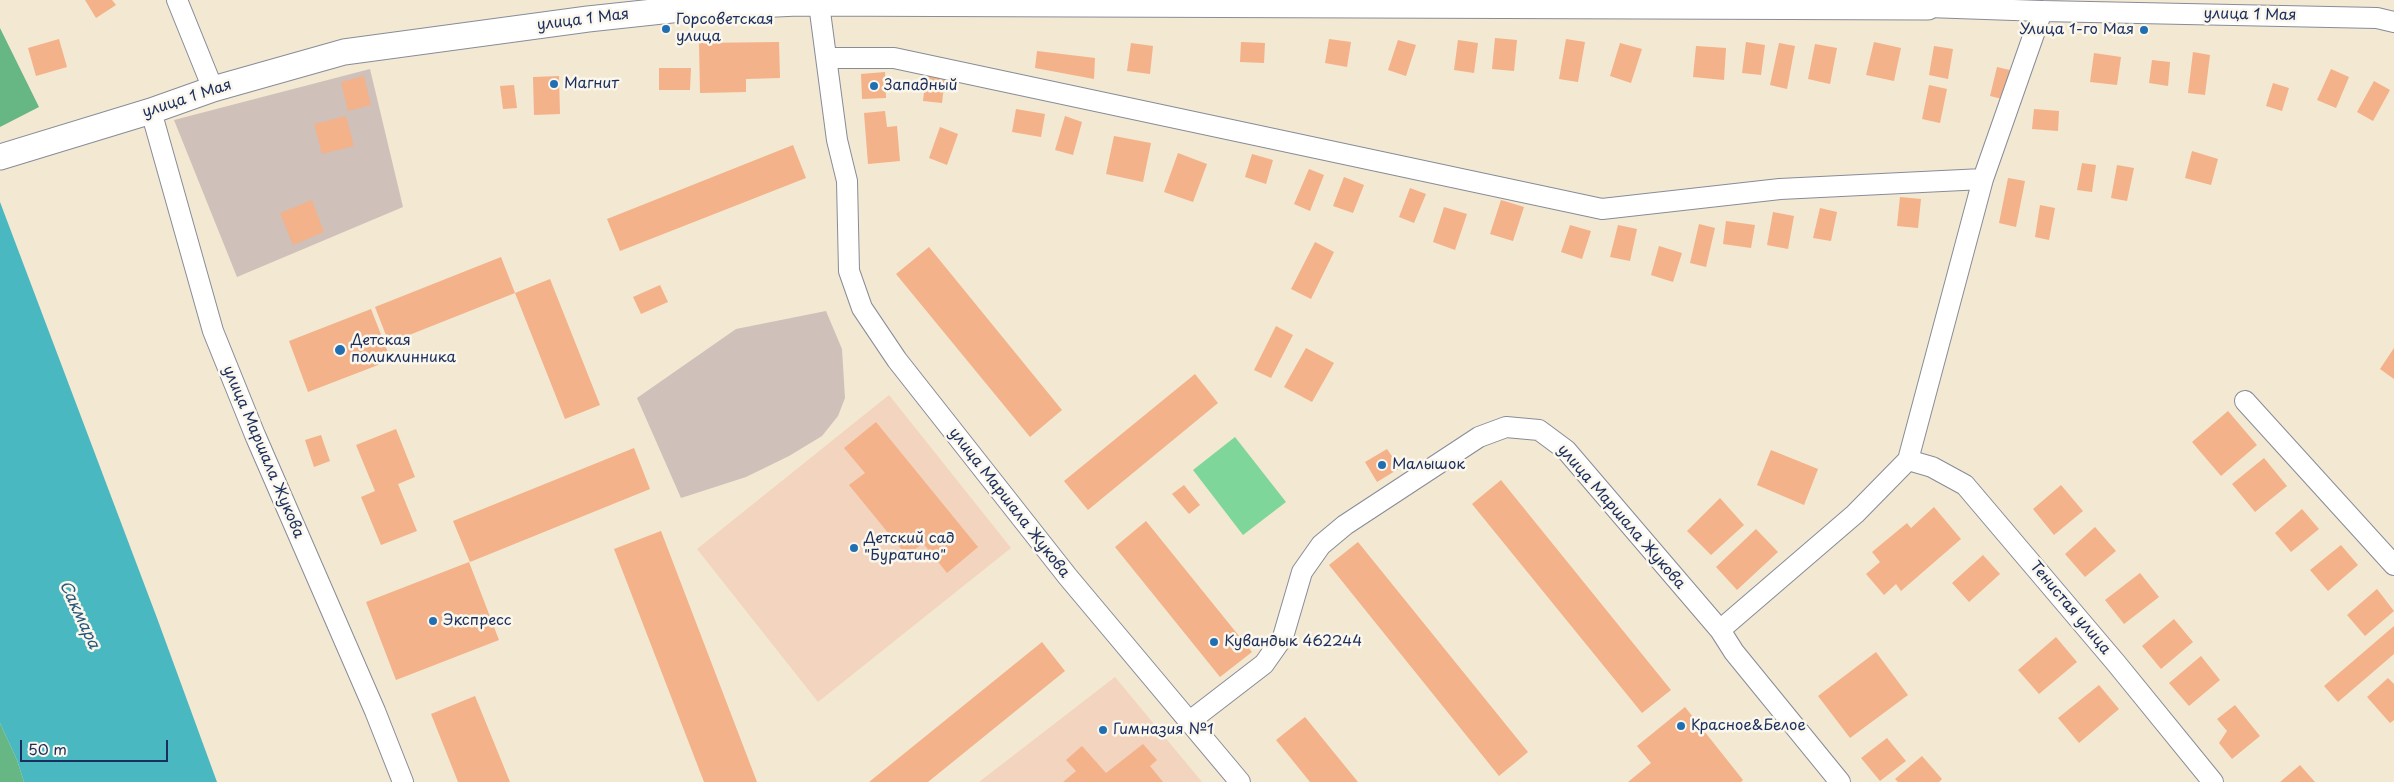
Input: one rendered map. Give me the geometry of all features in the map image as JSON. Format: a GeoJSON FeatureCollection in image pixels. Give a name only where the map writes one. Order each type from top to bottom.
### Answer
{"type":"FeatureCollection","features":[{"type":"Feature","properties":{"kind":"main road","name":"улица 1 Мая"},"geometry":{"type":"LineString","coordinates":[[0,157],[150,111],[213,89],[344,52],[588,18],[690,8],[819,4],[1928,3]]}},
{"type":"Feature","properties":{"kind":"street"},"geometry":{"type":"LineString","coordinates":[[177,0],[213,89]]}},
{"type":"Feature","properties":{"kind":"street","name":"улица 1 Мая"},"geometry":{"type":"LineString","coordinates":[[1928,3],[1986,10],[2377,18],[2394,22]]}},
{"type":"Feature","properties":{"kind":"street","name":"улица Маршала Жукова"},"geometry":{"type":"LineString","coordinates":[[819,4],[837,140],[847,181],[849,271],[862,308],[896,360],[1068,577],[1240,782]]}},
{"type":"Feature","properties":{"kind":"street"},"geometry":{"type":"LineString","coordinates":[[1840,782],[1734,652],[1720,630],[1855,514],[1908,460],[1983,179],[2042,11]]}},
{"type":"Feature","properties":{"kind":"street"},"geometry":{"type":"LineString","coordinates":[[827,58],[894,58],[1602,209],[1780,189],[1983,179]]}},
{"type":"Feature","properties":{"kind":"street","name":"улица Маршала Жукова"},"geometry":{"type":"LineString","coordinates":[[150,111],[213,331],[255,436],[375,711],[403,782]]}},
{"type":"Feature","properties":{"kind":"street"},"geometry":{"type":"LineString","coordinates":[[2245,400],[2394,564]]}},
{"type":"Feature","properties":{"kind":"street","name":"улица Маршала Жукова"},"geometry":{"type":"LineString","coordinates":[[1190,721],[1264,664],[1283,637],[1302,572],[1321,545],[1344,525],[1479,436],[1506,427],[1539,430],[1566,450],[1720,630]]}},
{"type":"Feature","properties":{"kind":"street","name":"Тенистая улица"},"geometry":{"type":"LineString","coordinates":[[1908,460],[1932,466],[1965,485],[2116,663],[2213,782]]}},
{"type":"Feature","properties":{"kind":"shaded area"},"geometry":{"type":"Polygon","coordinates":[[[370,69],[403,207],[237,277],[174,120],[370,69]]]}},
{"type":"Feature","properties":{"kind":"shaded area"},"geometry":{"type":"Polygon","coordinates":[[[826,311],[842,349],[845,398],[838,416],[822,436],[789,456],[746,477],[681,498],[637,398],[736,329],[826,311]]]}},
{"type":"Feature","properties":{"kind":"shaded area","name":"Детский сад \"Буратино\""},"geometry":{"type":"Polygon","coordinates":[[[889,395],[1011,548],[818,702],[697,549],[889,395]]]}},
{"type":"Feature","properties":{"kind":"shaded area","name":"Гимназия №1"},"geometry":{"type":"Polygon","coordinates":[[[1115,677],[1202,782],[979,782],[1115,677]]]}},
{"type":"Feature","properties":{"kind":"green space"},"geometry":{"type":"Polygon","coordinates":[[[0,28],[39,107],[0,127],[0,28]]]}},
{"type":"Feature","properties":{"kind":"green space"},"geometry":{"type":"Polygon","coordinates":[[[1235,437],[1286,502],[1243,535],[1193,470],[1235,437]]]}},
{"type":"Feature","properties":{"kind":"green space"},"geometry":{"type":"Polygon","coordinates":[[[0,723],[17,760],[24,782],[0,782],[0,723]]]}},
{"type":"Feature","properties":{"kind":"water","name":"Сакмара"},"geometry":{"type":"Polygon","coordinates":[[[0,202],[217,782],[24,782],[17,760],[0,723],[0,202]]]}},
{"type":"Feature","properties":{"kind":"building"},"geometry":{"type":"Polygon","coordinates":[[[85,0],[112,0],[116,5],[96,18],[85,0]]]}},
{"type":"Feature","properties":{"kind":"building"},"geometry":{"type":"Polygon","coordinates":[[[1495,38],[1517,40],[1514,71],[1492,69],[1495,38]]]}},
{"type":"Feature","properties":{"kind":"building"},"geometry":{"type":"Polygon","coordinates":[[[59,39],[67,67],[36,76],[28,48],[59,39]]]}},
{"type":"Feature","properties":{"kind":"building"},"geometry":{"type":"Polygon","coordinates":[[[1329,39],[1351,42],[1347,67],[1325,63],[1329,39]]]}},
{"type":"Feature","properties":{"kind":"building"},"geometry":{"type":"Polygon","coordinates":[[[1566,39],[1585,42],[1578,82],[1559,79],[1566,39]]]}},
{"type":"Feature","properties":{"kind":"building"},"geometry":{"type":"Polygon","coordinates":[[[1398,40],[1416,45],[1406,76],[1388,70],[1398,40]]]}},
{"type":"Feature","properties":{"kind":"building"},"geometry":{"type":"Polygon","coordinates":[[[1458,40],[1478,43],[1474,73],[1454,70],[1458,40]]]}},
{"type":"Feature","properties":{"kind":"building"},"geometry":{"type":"Polygon","coordinates":[[[779,42],[780,78],[746,79],[746,92],[700,93],[699,43],[779,42]]]}},
{"type":"Feature","properties":{"kind":"building"},"geometry":{"type":"Polygon","coordinates":[[[1241,42],[1265,43],[1264,63],[1240,62],[1241,42]]]}},
{"type":"Feature","properties":{"kind":"building"},"geometry":{"type":"Polygon","coordinates":[[[1746,42],[1765,45],[1761,75],[1742,73],[1746,42]]]}},
{"type":"Feature","properties":{"kind":"building"},"geometry":{"type":"Polygon","coordinates":[[[1874,42],[1901,48],[1894,81],[1866,75],[1874,42]]]}},
{"type":"Feature","properties":{"kind":"building"},"geometry":{"type":"Polygon","coordinates":[[[1131,43],[1153,46],[1150,74],[1127,71],[1131,43]]]}},
{"type":"Feature","properties":{"kind":"building"},"geometry":{"type":"Polygon","coordinates":[[[1620,43],[1642,49],[1631,83],[1610,76],[1620,43]]]}},
{"type":"Feature","properties":{"kind":"building"},"geometry":{"type":"Polygon","coordinates":[[[1779,43],[1795,46],[1787,89],[1770,85],[1779,43]]]}},
{"type":"Feature","properties":{"kind":"building"},"geometry":{"type":"Polygon","coordinates":[[[1815,44],[1837,48],[1830,84],[1808,79],[1815,44]]]}},
{"type":"Feature","properties":{"kind":"building"},"geometry":{"type":"Polygon","coordinates":[[[1696,46],[1726,48],[1724,80],[1693,77],[1696,46]]]}},
{"type":"Feature","properties":{"kind":"building"},"geometry":{"type":"Polygon","coordinates":[[[1934,46],[1953,49],[1948,79],[1929,75],[1934,46]]]}},
{"type":"Feature","properties":{"kind":"building"},"geometry":{"type":"Polygon","coordinates":[[[1037,51],[1095,58],[1094,79],[1035,68],[1037,51]]]}},
{"type":"Feature","properties":{"kind":"building"},"geometry":{"type":"Polygon","coordinates":[[[2193,52],[2210,55],[2205,95],[2188,93],[2193,52]]]}},
{"type":"Feature","properties":{"kind":"building"},"geometry":{"type":"Polygon","coordinates":[[[2094,53],[2121,57],[2117,85],[2090,82],[2094,53]]]}},
{"type":"Feature","properties":{"kind":"building"},"geometry":{"type":"Polygon","coordinates":[[[2152,60],[2170,62],[2168,86],[2149,83],[2152,60]]]}},
{"type":"Feature","properties":{"kind":"building"},"geometry":{"type":"Polygon","coordinates":[[[1997,67],[2010,70],[2002,99],[1990,96],[1997,67]]]}},
{"type":"Feature","properties":{"kind":"building"},"geometry":{"type":"Polygon","coordinates":[[[659,68],[691,68],[690,90],[659,90],[659,68]]]}},
{"type":"Feature","properties":{"kind":"building"},"geometry":{"type":"Polygon","coordinates":[[[2331,69],[2349,77],[2336,108],[2317,100],[2331,69]]]}},
{"type":"Feature","properties":{"kind":"building","name":"Западный"},"geometry":{"type":"Polygon","coordinates":[[[885,72],[886,98],[862,99],[861,74],[885,72]]]}},
{"type":"Feature","properties":{"kind":"building"},"geometry":{"type":"Polygon","coordinates":[[[926,75],[945,78],[942,103],[923,101],[926,75]]]}},
{"type":"Feature","properties":{"kind":"building"},"geometry":{"type":"Polygon","coordinates":[[[364,76],[371,105],[348,111],[341,82],[364,76]]]}},
{"type":"Feature","properties":{"kind":"building"},"geometry":{"type":"Polygon","coordinates":[[[559,76],[560,114],[534,115],[533,77],[559,76]]]}},
{"type":"Feature","properties":{"kind":"building"},"geometry":{"type":"Polygon","coordinates":[[[2374,81],[2390,90],[2373,121],[2357,112],[2374,81]]]}},
{"type":"Feature","properties":{"kind":"building"},"geometry":{"type":"Polygon","coordinates":[[[2273,83],[2289,88],[2282,111],[2266,106],[2273,83]]]}},
{"type":"Feature","properties":{"kind":"building"},"geometry":{"type":"Polygon","coordinates":[[[514,85],[517,108],[503,109],[500,86],[514,85]]]}},
{"type":"Feature","properties":{"kind":"building"},"geometry":{"type":"Polygon","coordinates":[[[1929,85],[1947,89],[1940,123],[1922,119],[1929,85]]]}},
{"type":"Feature","properties":{"kind":"building"},"geometry":{"type":"Polygon","coordinates":[[[1016,109],[1045,114],[1041,137],[1012,132],[1016,109]]]}},
{"type":"Feature","properties":{"kind":"building"},"geometry":{"type":"Polygon","coordinates":[[[2034,109],[2059,111],[2058,131],[2032,129],[2034,109]]]}},
{"type":"Feature","properties":{"kind":"building"},"geometry":{"type":"Polygon","coordinates":[[[885,111],[887,127],[897,126],[900,161],[868,164],[864,113],[885,111]]]}},
{"type":"Feature","properties":{"kind":"building"},"geometry":{"type":"Polygon","coordinates":[[[346,116],[354,146],[322,154],[314,124],[346,116]]]}},
{"type":"Feature","properties":{"kind":"building"},"geometry":{"type":"Polygon","coordinates":[[[1065,116],[1082,122],[1073,155],[1055,150],[1065,116]]]}},
{"type":"Feature","properties":{"kind":"building"},"geometry":{"type":"Polygon","coordinates":[[[940,127],[958,134],[947,165],[929,158],[940,127]]]}},
{"type":"Feature","properties":{"kind":"building"},"geometry":{"type":"Polygon","coordinates":[[[1114,136],[1151,143],[1143,182],[1106,174],[1114,136]]]}},
{"type":"Feature","properties":{"kind":"building"},"geometry":{"type":"Polygon","coordinates":[[[793,145],[806,178],[620,251],[607,219],[793,145]]]}},
{"type":"Feature","properties":{"kind":"building"},"geometry":{"type":"Polygon","coordinates":[[[2192,151],[2218,159],[2211,185],[2185,178],[2192,151]]]}},
{"type":"Feature","properties":{"kind":"building"},"geometry":{"type":"Polygon","coordinates":[[[1178,153],[1207,164],[1193,202],[1164,192],[1178,153]]]}},
{"type":"Feature","properties":{"kind":"building"},"geometry":{"type":"Polygon","coordinates":[[[1252,154],[1273,160],[1266,184],[1245,177],[1252,154]]]}},
{"type":"Feature","properties":{"kind":"building"},"geometry":{"type":"Polygon","coordinates":[[[2082,163],[2096,165],[2092,192],[2077,190],[2082,163]]]}},
{"type":"Feature","properties":{"kind":"building"},"geometry":{"type":"Polygon","coordinates":[[[2117,165],[2134,168],[2127,201],[2111,198],[2117,165]]]}},
{"type":"Feature","properties":{"kind":"building"},"geometry":{"type":"Polygon","coordinates":[[[1309,169],[1324,175],[1310,211],[1294,204],[1309,169]]]}},
{"type":"Feature","properties":{"kind":"building"},"geometry":{"type":"Polygon","coordinates":[[[1344,177],[1364,185],[1353,213],[1333,206],[1344,177]]]}},
{"type":"Feature","properties":{"kind":"building"},"geometry":{"type":"Polygon","coordinates":[[[2008,178],[2025,181],[2016,227],[1999,223],[2008,178]]]}},
{"type":"Feature","properties":{"kind":"building"},"geometry":{"type":"Polygon","coordinates":[[[1410,188],[1426,194],[1414,223],[1399,217],[1410,188]]]}},
{"type":"Feature","properties":{"kind":"building"},"geometry":{"type":"Polygon","coordinates":[[[1900,197],[1921,199],[1918,228],[1897,226],[1900,197]]]}},
{"type":"Feature","properties":{"kind":"building"},"geometry":{"type":"Polygon","coordinates":[[[312,200],[324,232],[293,245],[280,213],[312,200]]]}},
{"type":"Feature","properties":{"kind":"building"},"geometry":{"type":"Polygon","coordinates":[[[1501,200],[1524,207],[1513,241],[1490,234],[1501,200]]]}},
{"type":"Feature","properties":{"kind":"building"},"geometry":{"type":"Polygon","coordinates":[[[2040,205],[2055,208],[2049,240],[2035,237],[2040,205]]]}},
{"type":"Feature","properties":{"kind":"building"},"geometry":{"type":"Polygon","coordinates":[[[1444,207],[1467,214],[1455,250],[1433,242],[1444,207]]]}},
{"type":"Feature","properties":{"kind":"building"},"geometry":{"type":"Polygon","coordinates":[[[1820,208],[1837,212],[1831,241],[1813,238],[1820,208]]]}},
{"type":"Feature","properties":{"kind":"building"},"geometry":{"type":"Polygon","coordinates":[[[1773,212],[1794,216],[1788,249],[1767,245],[1773,212]]]}},
{"type":"Feature","properties":{"kind":"building"},"geometry":{"type":"Polygon","coordinates":[[[1726,221],[1755,225],[1751,248],[1723,244],[1726,221]]]}},
{"type":"Feature","properties":{"kind":"building"},"geometry":{"type":"Polygon","coordinates":[[[1699,224],[1715,228],[1706,267],[1690,263],[1699,224]]]}},
{"type":"Feature","properties":{"kind":"building"},"geometry":{"type":"Polygon","coordinates":[[[1570,225],[1591,231],[1582,259],[1561,252],[1570,225]]]}},
{"type":"Feature","properties":{"kind":"building"},"geometry":{"type":"Polygon","coordinates":[[[1618,225],[1637,229],[1630,261],[1610,257],[1618,225]]]}},
{"type":"Feature","properties":{"kind":"building"},"geometry":{"type":"Polygon","coordinates":[[[1315,242],[1334,252],[1311,299],[1291,289],[1315,242]]]}},
{"type":"Feature","properties":{"kind":"building"},"geometry":{"type":"Polygon","coordinates":[[[1659,246],[1682,253],[1673,282],[1651,275],[1659,246]]]}},
{"type":"Feature","properties":{"kind":"building"},"geometry":{"type":"Polygon","coordinates":[[[929,247],[1062,410],[1030,437],[896,274],[929,247]]]}},
{"type":"Feature","properties":{"kind":"building"},"geometry":{"type":"Polygon","coordinates":[[[501,257],[515,293],[389,343],[375,307],[501,257]]]}},
{"type":"Feature","properties":{"kind":"building"},"geometry":{"type":"Polygon","coordinates":[[[550,279],[600,405],[565,419],[515,293],[550,279]]]}},
{"type":"Feature","properties":{"kind":"building"},"geometry":{"type":"Polygon","coordinates":[[[660,285],[668,302],[641,314],[633,297],[660,285]]]}},
{"type":"Feature","properties":{"kind":"building","name":"Детская поликлинника"},"geometry":{"type":"Polygon","coordinates":[[[371,309],[391,360],[308,392],[289,341],[371,309]]]}},
{"type":"Feature","properties":{"kind":"building"},"geometry":{"type":"Polygon","coordinates":[[[1276,326],[1293,335],[1271,378],[1254,370],[1276,326]]]}},
{"type":"Feature","properties":{"kind":"building"},"geometry":{"type":"Polygon","coordinates":[[[1306,348],[1334,363],[1312,402],[1284,387],[1306,348]]]}},
{"type":"Feature","properties":{"kind":"building"},"geometry":{"type":"Polygon","coordinates":[[[2394,348],[2394,379],[2380,369],[2394,348]]]}},
{"type":"Feature","properties":{"kind":"building"},"geometry":{"type":"Polygon","coordinates":[[[1195,374],[1218,403],[1088,510],[1064,481],[1195,374]]]}},
{"type":"Feature","properties":{"kind":"building"},"geometry":{"type":"Polygon","coordinates":[[[2228,411],[2257,445],[2221,476],[2192,442],[2228,411]]]}},
{"type":"Feature","properties":{"kind":"building"},"geometry":{"type":"Polygon","coordinates":[[[876,422],[978,547],[947,573],[923,543],[907,556],[849,485],[865,473],[844,448],[876,422]]]}},
{"type":"Feature","properties":{"kind":"building"},"geometry":{"type":"Polygon","coordinates":[[[396,429],[415,477],[398,484],[417,531],[381,545],[361,497],[375,491],[356,445],[396,429]]]}},
{"type":"Feature","properties":{"kind":"building"},"geometry":{"type":"Polygon","coordinates":[[[321,435],[330,461],[314,467],[305,440],[321,435]]]}},
{"type":"Feature","properties":{"kind":"building"},"geometry":{"type":"Polygon","coordinates":[[[634,448],[650,489],[470,562],[453,521],[634,448]]]}},
{"type":"Feature","properties":{"kind":"building","name":"Малышок"},"geometry":{"type":"Polygon","coordinates":[[[1387,449],[1400,468],[1377,482],[1365,462],[1387,449]]]}},
{"type":"Feature","properties":{"kind":"building"},"geometry":{"type":"Polygon","coordinates":[[[1771,450],[1818,469],[1804,505],[1757,485],[1771,450]]]}},
{"type":"Feature","properties":{"kind":"building"},"geometry":{"type":"Polygon","coordinates":[[[2264,458],[2287,486],[2255,512],[2232,484],[2264,458]]]}},
{"type":"Feature","properties":{"kind":"building"},"geometry":{"type":"Polygon","coordinates":[[[1501,480],[1671,690],[1642,713],[1472,504],[1501,480]]]}},
{"type":"Feature","properties":{"kind":"building"},"geometry":{"type":"Polygon","coordinates":[[[1184,485],[1200,505],[1189,514],[1172,494],[1184,485]]]}},
{"type":"Feature","properties":{"kind":"building"},"geometry":{"type":"Polygon","coordinates":[[[2061,485],[2083,511],[2054,535],[2033,509],[2061,485]]]}},
{"type":"Feature","properties":{"kind":"building"},"geometry":{"type":"Polygon","coordinates":[[[1720,498],[1744,525],[1711,555],[1687,531],[1720,498]]]}},
{"type":"Feature","properties":{"kind":"building"},"geometry":{"type":"Polygon","coordinates":[[[1934,507],[1961,539],[1901,591],[1896,584],[1884,595],[1866,574],[1880,562],[1872,552],[1907,523],[1911,528],[1934,507]]]}},
{"type":"Feature","properties":{"kind":"building"},"geometry":{"type":"Polygon","coordinates":[[[2302,509],[2319,529],[2291,552],[2275,533],[2302,509]]]}},
{"type":"Feature","properties":{"kind":"building"},"geometry":{"type":"Polygon","coordinates":[[[1146,521],[1252,652],[1220,677],[1115,547],[1146,521]]]}},
{"type":"Feature","properties":{"kind":"building"},"geometry":{"type":"Polygon","coordinates":[[[2095,527],[2116,551],[2085,577],[2065,554],[2095,527]]]}},
{"type":"Feature","properties":{"kind":"building"},"geometry":{"type":"Polygon","coordinates":[[[1756,529],[1778,552],[1737,590],[1716,567],[1756,529]]]}},
{"type":"Feature","properties":{"kind":"building"},"geometry":{"type":"Polygon","coordinates":[[[661,531],[757,782],[704,782],[614,549],[661,531]]]}},
{"type":"Feature","properties":{"kind":"building"},"geometry":{"type":"Polygon","coordinates":[[[1358,542],[1528,752],[1499,776],[1329,565],[1358,542]]]}},
{"type":"Feature","properties":{"kind":"building"},"geometry":{"type":"Polygon","coordinates":[[[2341,545],[2358,565],[2328,591],[2310,570],[2341,545]]]}},
{"type":"Feature","properties":{"kind":"building"},"geometry":{"type":"Polygon","coordinates":[[[1983,555],[2000,574],[1969,602],[1952,583],[1983,555]]]}},
{"type":"Feature","properties":{"kind":"building","name":"Экспресс"},"geometry":{"type":"Polygon","coordinates":[[[469,562],[499,640],[396,680],[366,602],[469,562]]]}},
{"type":"Feature","properties":{"kind":"building"},"geometry":{"type":"Polygon","coordinates":[[[2140,573],[2159,597],[2124,624],[2105,600],[2140,573]]]}},
{"type":"Feature","properties":{"kind":"building"},"geometry":{"type":"Polygon","coordinates":[[[2377,589],[2394,611],[2365,636],[2347,615],[2377,589]]]}},
{"type":"Feature","properties":{"kind":"building"},"geometry":{"type":"Polygon","coordinates":[[[2174,619],[2193,642],[2161,669],[2142,646],[2174,619]]]}},
{"type":"Feature","properties":{"kind":"building"},"geometry":{"type":"Polygon","coordinates":[[[2394,626],[2394,654],[2338,702],[2324,686],[2394,626]]]}},
{"type":"Feature","properties":{"kind":"building"},"geometry":{"type":"Polygon","coordinates":[[[2056,637],[2077,662],[2039,694],[2018,670],[2056,637]]]}},
{"type":"Feature","properties":{"kind":"building"},"geometry":{"type":"Polygon","coordinates":[[[1042,642],[1065,671],[928,782],[869,782],[1042,642]]]}},
{"type":"Feature","properties":{"kind":"building"},"geometry":{"type":"Polygon","coordinates":[[[1876,652],[1908,695],[1850,738],[1818,696],[1876,652]]]}},
{"type":"Feature","properties":{"kind":"building"},"geometry":{"type":"Polygon","coordinates":[[[2201,656],[2220,680],[2189,706],[2169,683],[2201,656]]]}},
{"type":"Feature","properties":{"kind":"building"},"geometry":{"type":"Polygon","coordinates":[[[2388,678],[2394,684],[2394,720],[2390,723],[2367,697],[2388,678]]]}},
{"type":"Feature","properties":{"kind":"building"},"geometry":{"type":"Polygon","coordinates":[[[2099,685],[2119,709],[2079,743],[2058,718],[2099,685]]]}},
{"type":"Feature","properties":{"kind":"building"},"geometry":{"type":"Polygon","coordinates":[[[475,696],[510,782],[458,782],[431,714],[475,696]]]}},
{"type":"Feature","properties":{"kind":"building"},"geometry":{"type":"Polygon","coordinates":[[[2235,705],[2260,736],[2232,759],[2219,743],[2227,731],[2217,719],[2235,705]]]}},
{"type":"Feature","properties":{"kind":"building","name":"Красное&Белое"},"geometry":{"type":"Polygon","coordinates":[[[1685,707],[1743,780],[1741,782],[1628,782],[1651,763],[1637,746],[1685,707]]]}},
{"type":"Feature","properties":{"kind":"building"},"geometry":{"type":"Polygon","coordinates":[[[1305,717],[1358,782],[1310,782],[1276,740],[1305,717]]]}},
{"type":"Feature","properties":{"kind":"building"},"geometry":{"type":"Polygon","coordinates":[[[1887,738],[1906,761],[1880,781],[1861,758],[1887,738]]]}},
{"type":"Feature","properties":{"kind":"building"},"geometry":{"type":"Polygon","coordinates":[[[1143,744],[1157,760],[1150,766],[1163,782],[1063,782],[1076,771],[1066,760],[1082,746],[1106,773],[1143,744]]]}},
{"type":"Feature","properties":{"kind":"building"},"geometry":{"type":"Polygon","coordinates":[[[1922,756],[1942,779],[1939,782],[1898,782],[1895,779],[1922,756]]]}},
{"type":"Feature","properties":{"kind":"building"},"geometry":{"type":"Polygon","coordinates":[[[2300,765],[2315,782],[2280,782],[2300,765]]]}},
{"type":"Feature","properties":{"kind":"place","name":"Горсоветская улица"},"geometry":{"type":"Point","coordinates":[666,29]}},
{"type":"Feature","properties":{"kind":"place","name":"Улица 1-го Мая"},"geometry":{"type":"Point","coordinates":[2144,30]}},
{"type":"Feature","properties":{"kind":"place","name":"Магнит"},"geometry":{"type":"Point","coordinates":[554,84]}},
{"type":"Feature","properties":{"kind":"place","name":"Западный"},"geometry":{"type":"Point","coordinates":[874,86]}},
{"type":"Feature","properties":{"kind":"place","name":"Детская поликлинника"},"geometry":{"type":"Point","coordinates":[340,350]}},
{"type":"Feature","properties":{"kind":"place","name":"Малышок"},"geometry":{"type":"Point","coordinates":[1382,465]}},
{"type":"Feature","properties":{"kind":"place","name":"Детский сад \"Буратино\""},"geometry":{"type":"Point","coordinates":[854,548]}},
{"type":"Feature","properties":{"kind":"place","name":"Экспресс"},"geometry":{"type":"Point","coordinates":[433,621]}},
{"type":"Feature","properties":{"kind":"place","name":"Кувандык 462244"},"geometry":{"type":"Point","coordinates":[1214,642]}},
{"type":"Feature","properties":{"kind":"place","name":"Красное&Белое"},"geometry":{"type":"Point","coordinates":[1681,726]}},
{"type":"Feature","properties":{"kind":"place","name":"Гимназия №1"},"geometry":{"type":"Point","coordinates":[1103,730]}}]}
